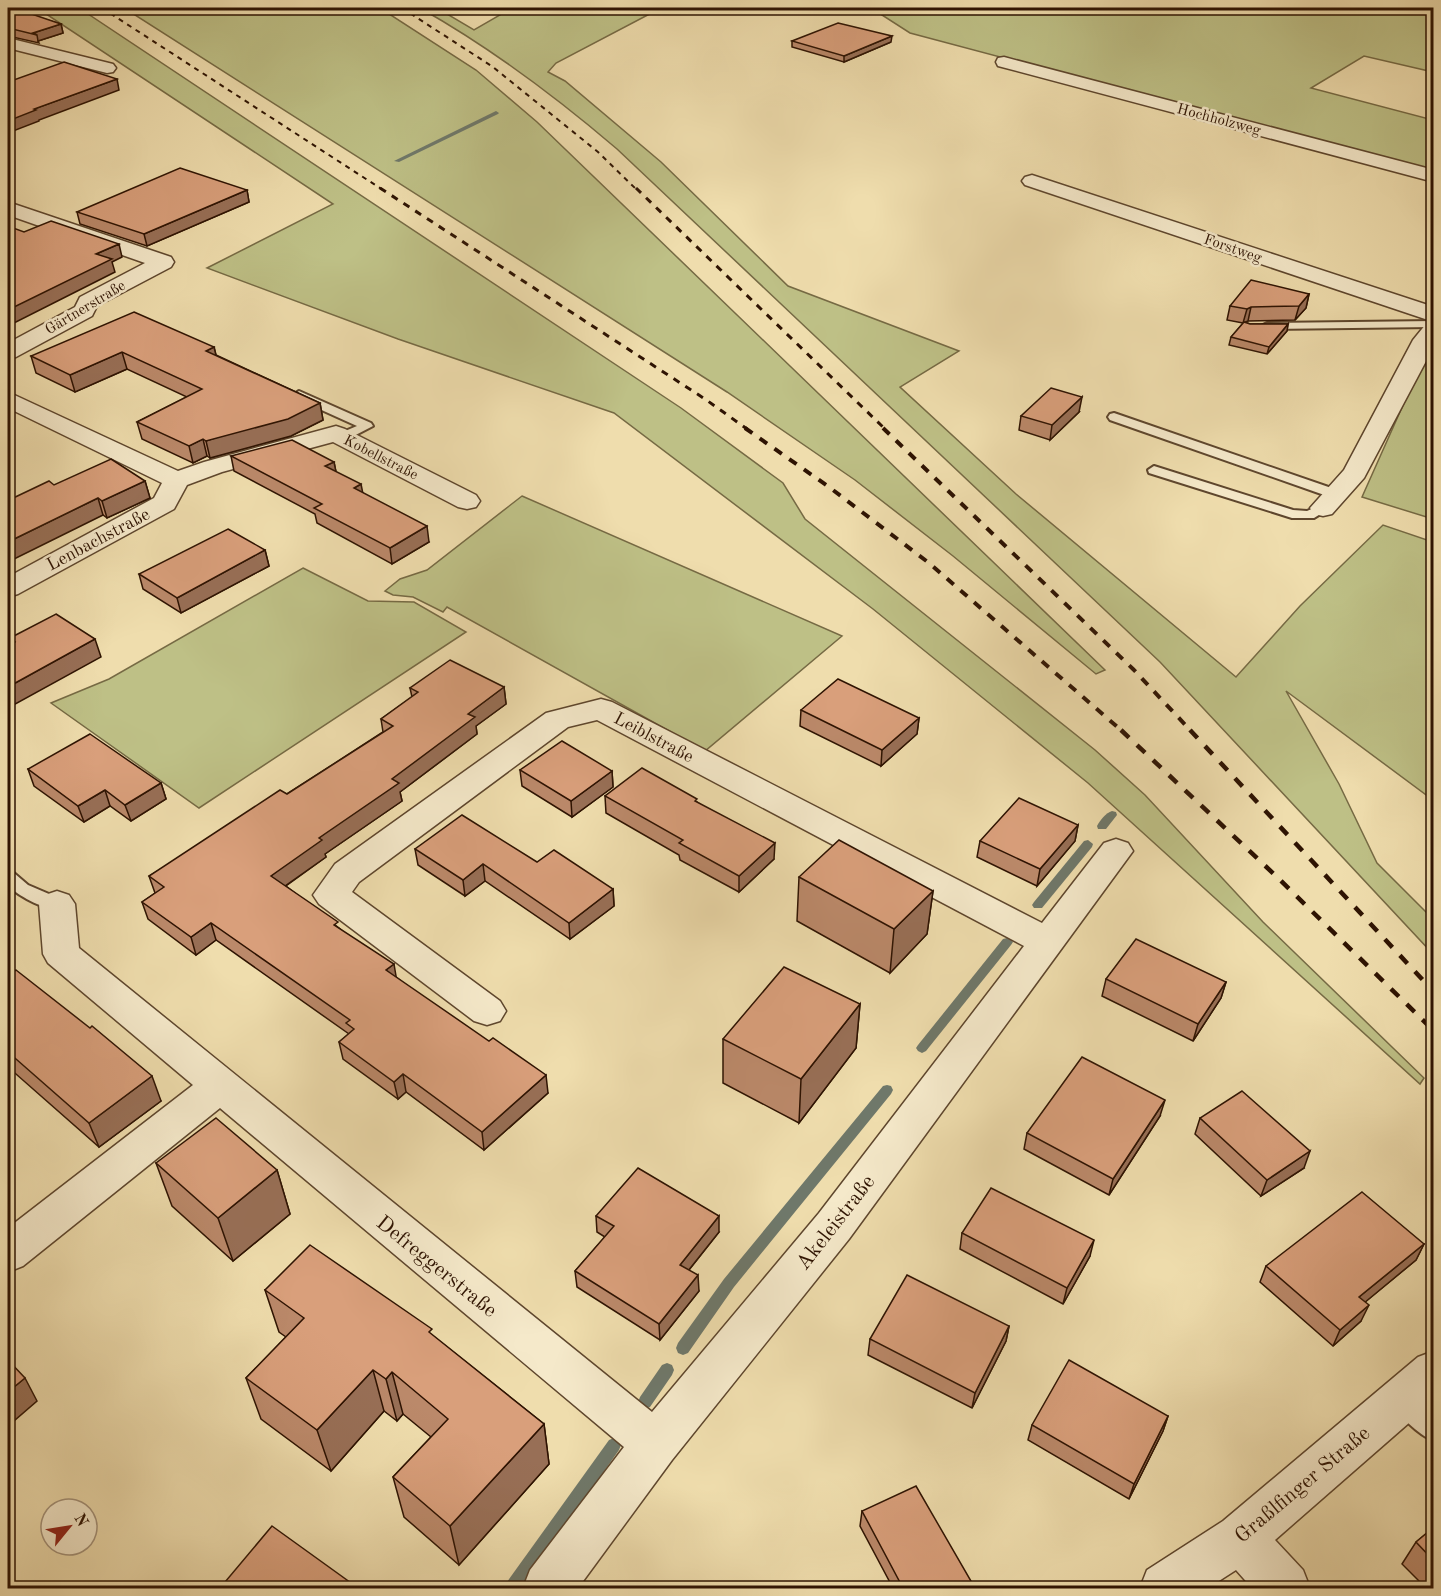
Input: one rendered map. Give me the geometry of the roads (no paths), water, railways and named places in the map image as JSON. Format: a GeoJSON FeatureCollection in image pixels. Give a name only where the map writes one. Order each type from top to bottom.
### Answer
{"type":"FeatureCollection","features":[{"type":"Feature","properties":{"kind":"street"},"geometry":{"type":"LineString","coordinates":[[8,43],[107,68]]}},
{"type":"Feature","properties":{"kind":"street","name":"Hochholzweg"},"geometry":{"type":"LineString","coordinates":[[1004,62],[1434,176]]}},
{"type":"Feature","properties":{"kind":"street","name":"Forstweg"},"geometry":{"type":"LineString","coordinates":[[1032,181],[1434,315]]}},
{"type":"Feature","properties":{"kind":"street","name":"Gärtnerstraße"},"geometry":{"type":"LineString","coordinates":[[8,208],[163,262],[88,302],[84,311],[8,352]]}},
{"type":"Feature","properties":{"kind":"street"},"geometry":{"type":"LineString","coordinates":[[1329,501],[1355,473],[1425,340],[1434,329]]}},
{"type":"Feature","properties":{"kind":"street"},"geometry":{"type":"LineString","coordinates":[[8,399],[177,480]]}},
{"type":"Feature","properties":{"kind":"street","name":"Kobellstraße"},"geometry":{"type":"LineString","coordinates":[[177,480],[213,467],[336,434],[466,501]]}},
{"type":"Feature","properties":{"kind":"street","name":"Lenbachstraße"},"geometry":{"type":"LineString","coordinates":[[8,588],[165,503],[177,480]]}},
{"type":"Feature","properties":{"kind":"street","name":"Leiblstraße"},"geometry":{"type":"LineString","coordinates":[[487,1011],[331,895],[347,873],[558,720],[601,710],[1047,942]]}},
{"type":"Feature","properties":{"kind":"street","name":"Akeleistraße"},"geometry":{"type":"LineString","coordinates":[[548,1588],[655,1444],[834,1226],[1116,851]]}},
{"type":"Feature","properties":{"kind":"street","name":"Defreggerstraße"},"geometry":{"type":"LineString","coordinates":[[57,904],[61,954],[219,1087],[655,1444]]}},
{"type":"Feature","properties":{"kind":"street"},"geometry":{"type":"LineString","coordinates":[[8,1253],[219,1087]]}},
{"type":"Feature","properties":{"kind":"street","name":"Graßlfinger Straße"},"geometry":{"type":"LineString","coordinates":[[1166,1588],[1239,1538],[1423,1400]]}},
{"type":"Feature","properties":{"kind":"street"},"geometry":{"type":"LineString","coordinates":[[1239,1538],[1285,1588]]}},
{"type":"Feature","properties":{"kind":"lane"},"geometry":{"type":"LineString","coordinates":[[1259,326],[1434,324]]}},
{"type":"Feature","properties":{"kind":"lane"},"geometry":{"type":"LineString","coordinates":[[285,389],[367,426],[342,437]]}},
{"type":"Feature","properties":{"kind":"lane"},"geometry":{"type":"LineString","coordinates":[[1114,417],[1329,501]]}},
{"type":"Feature","properties":{"kind":"lane"},"geometry":{"type":"LineString","coordinates":[[1154,470],[1292,514],[1309,515],[1329,501]]}},
{"type":"Feature","properties":{"kind":"lane"},"geometry":{"type":"LineString","coordinates":[[8,877],[22,889],[57,904]]}},
{"type":"Feature","properties":{"kind":"waterway"},"geometry":{"type":"LineString","coordinates":[[397,161],[496,113]]}},
{"type":"Feature","properties":{"kind":"waterway"},"geometry":{"type":"LineString","coordinates":[[1102,826],[1112,815]]}},
{"type":"Feature","properties":{"kind":"waterway"},"geometry":{"type":"LineString","coordinates":[[1038,905],[1088,844]]}},
{"type":"Feature","properties":{"kind":"waterway"},"geometry":{"type":"LineString","coordinates":[[922,1048],[1007,942]]}},
{"type":"Feature","properties":{"kind":"waterway"},"geometry":{"type":"LineString","coordinates":[[683,1348],[729,1283],[887,1090]]}},
{"type":"Feature","properties":{"kind":"waterway"},"geometry":{"type":"LineString","coordinates":[[645,1402],[667,1370]]}},
{"type":"Feature","properties":{"kind":"waterway"},"geometry":{"type":"LineString","coordinates":[[513,1588],[614,1445]]}},
{"type":"Feature","properties":{"kind":"railway"},"geometry":{"type":"LineString","coordinates":[[102,8],[383,190]]}},
{"type":"Feature","properties":{"kind":"railway"},"geometry":{"type":"LineString","coordinates":[[402,8],[493,67],[598,152],[637,190]]}},
{"type":"Feature","properties":{"kind":"railway"},"geometry":{"type":"LineString","coordinates":[[380,188],[705,399],[747,429]]}},
{"type":"Feature","properties":{"kind":"railway"},"geometry":{"type":"LineString","coordinates":[[636,188],[885,429]]}},
{"type":"Feature","properties":{"kind":"railway"},"geometry":{"type":"LineString","coordinates":[[745,428],[829,487],[929,563],[1122,731]]}},
{"type":"Feature","properties":{"kind":"railway"},"geometry":{"type":"LineString","coordinates":[[883,428],[1134,670],[1191,731]]}},
{"type":"Feature","properties":{"kind":"railway"},"geometry":{"type":"LineString","coordinates":[[1121,730],[1276,876],[1434,1031]]}},
{"type":"Feature","properties":{"kind":"railway"},"geometry":{"type":"LineString","coordinates":[[1190,730],[1434,992]]}}]}
